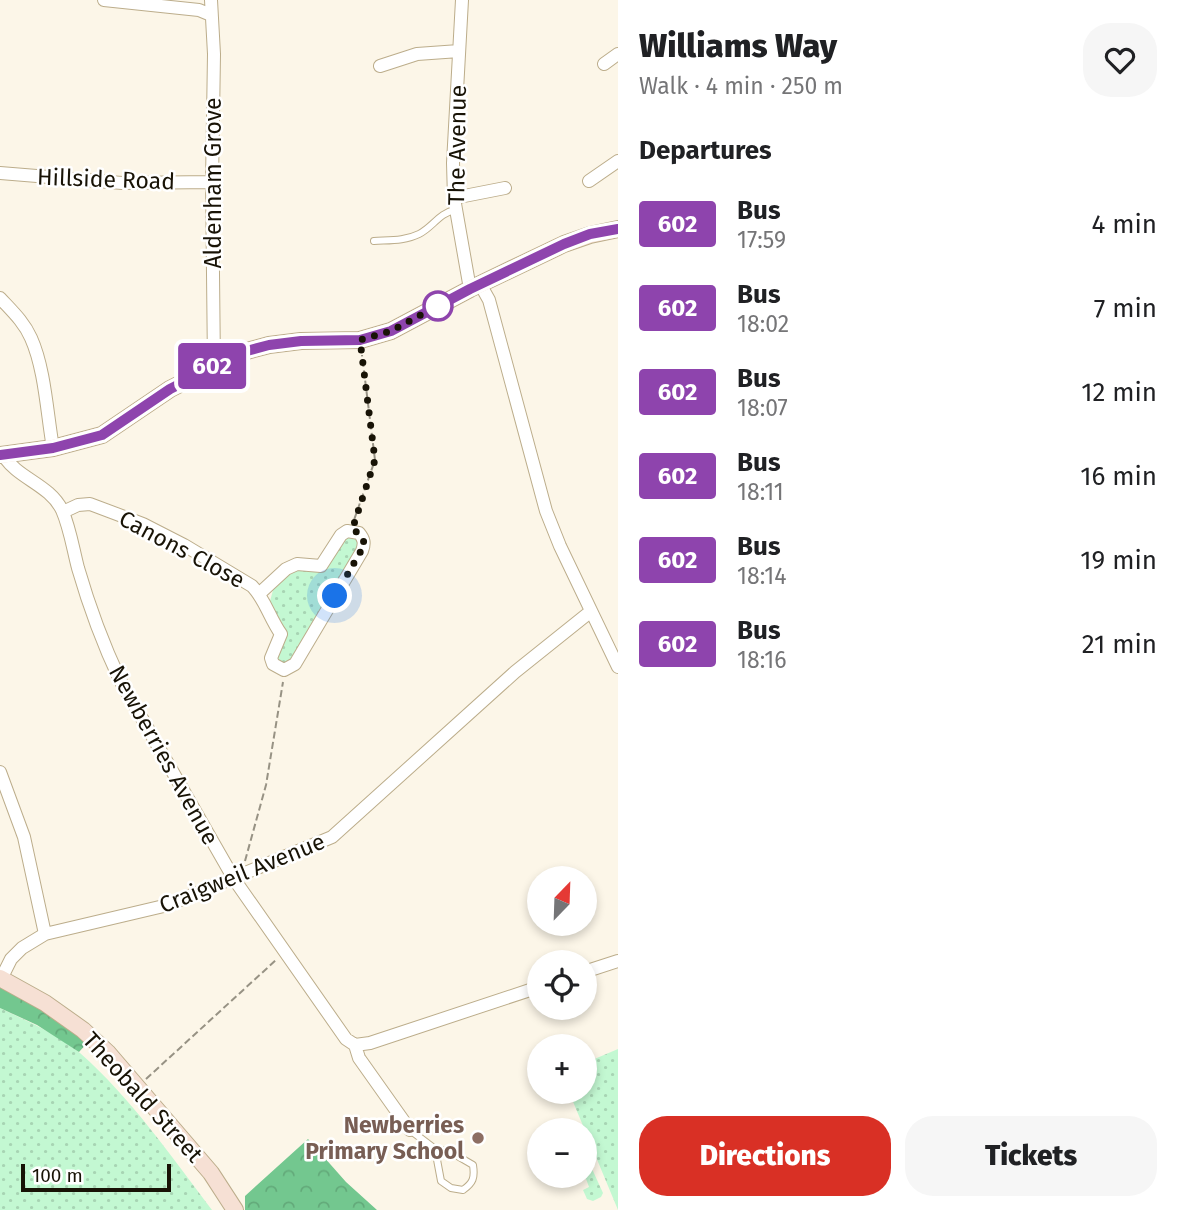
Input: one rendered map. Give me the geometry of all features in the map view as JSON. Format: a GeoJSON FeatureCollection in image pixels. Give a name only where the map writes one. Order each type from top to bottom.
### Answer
{"type":"FeatureCollection","features":[{"type":"Feature","properties":{"kind":"street"},"geometry":{"type":"LineString","coordinates":[[104,0],[199,10],[211,15]]}},
{"type":"Feature","properties":{"kind":"street","name":"Aldenham Grove"},"geometry":{"type":"LineString","coordinates":[[211,0],[214,54],[214,366]]}},
{"type":"Feature","properties":{"kind":"street","name":"The Avenue"},"geometry":{"type":"LineString","coordinates":[[464,3],[453,163],[455,204],[475,286],[489,300],[546,511],[590,612],[618,667]]}},
{"type":"Feature","properties":{"kind":"street"},"geometry":{"type":"LineString","coordinates":[[380,66],[417,54],[459,51]]}},
{"type":"Feature","properties":{"kind":"street"},"geometry":{"type":"LineString","coordinates":[[604,64],[618,54]]}},
{"type":"Feature","properties":{"kind":"street"},"geometry":{"type":"LineString","coordinates":[[589,181],[618,162]]}},
{"type":"Feature","properties":{"kind":"street","name":"Hillside Road"},"geometry":{"type":"LineString","coordinates":[[0,173],[122,184],[212,182]]}},
{"type":"Feature","properties":{"kind":"street"},"geometry":{"type":"LineString","coordinates":[[455,204],[505,188]]}},
{"type":"Feature","properties":{"kind":"street"},"geometry":{"type":"LineString","coordinates":[[2,455],[53,448],[102,435],[170,389],[243,352],[301,341],[360,340],[391,331],[475,286],[564,244],[590,234],[618,229]]}},
{"type":"Feature","properties":{"kind":"street"},"geometry":{"type":"LineString","coordinates":[[0,298],[20,319],[37,355],[53,448]]}},
{"type":"Feature","properties":{"kind":"street","name":"Newberries Avenue"},"geometry":{"type":"LineString","coordinates":[[2,455],[16,471],[54,497],[63,512],[79,569],[114,668],[285,953],[346,1039],[355,1045],[359,1058],[410,1130]]}},
{"type":"Feature","properties":{"kind":"street","name":"Canons Close"},"geometry":{"type":"LineString","coordinates":[[63,512],[78,505],[90,505],[143,524],[252,586],[260,593],[271,621],[281,634],[271,657],[273,664],[284,670]]}},
{"type":"Feature","properties":{"kind":"street"},"geometry":{"type":"LineString","coordinates":[[284,670],[295,664],[362,551],[365,544],[363,538],[352,530]]}},
{"type":"Feature","properties":{"kind":"street","name":"Canons Close"},"geometry":{"type":"LineString","coordinates":[[260,593],[286,569],[297,564],[321,566],[341,535],[352,530]]}},
{"type":"Feature","properties":{"kind":"street","name":"Craigweil Avenue"},"geometry":{"type":"LineString","coordinates":[[0,978],[11,959],[22,948],[45,934],[168,905],[332,836],[515,672],[590,612]]}},
{"type":"Feature","properties":{"kind":"street"},"geometry":{"type":"LineString","coordinates":[[0,772],[24,837],[45,934]]}},
{"type":"Feature","properties":{"kind":"street"},"geometry":{"type":"LineString","coordinates":[[597,968],[618,961]]}},
{"type":"Feature","properties":{"kind":"street","name":"Theobald Street"},"geometry":{"type":"LineString","coordinates":[[0,978],[45,1003],[83,1030],[108,1053],[211,1173],[235,1210]]}},
{"type":"Feature","properties":{"kind":"street"},"geometry":{"type":"LineString","coordinates":[[355,1045],[370,1043],[527,991]]}},
{"type":"Feature","properties":{"kind":"lane"},"geometry":{"type":"LineString","coordinates":[[374,241],[408,239],[422,233],[455,204]]}},
{"type":"Feature","properties":{"kind":"lane"},"geometry":{"type":"LineString","coordinates":[[410,1130],[435,1149],[449,1152],[473,1166],[475,1174],[472,1183],[463,1191],[451,1188],[442,1181],[435,1149]]}},
{"type":"Feature","properties":{"kind":"path"},"geometry":{"type":"LineString","coordinates":[[352,530],[375,460],[360,340]]}},
{"type":"Feature","properties":{"kind":"path"},"geometry":{"type":"LineString","coordinates":[[240,876],[266,785],[284,670]]}},
{"type":"Feature","properties":{"kind":"path"},"geometry":{"type":"LineString","coordinates":[[138,1087],[285,953]]}},
{"type":"Feature","properties":{"kind":"green space"},"geometry":{"type":"Polygon","coordinates":[[[352,534],[361,544],[290,665],[276,662],[283,639],[270,601],[275,583],[293,570],[308,568],[352,534]]]}},
{"type":"Feature","properties":{"kind":"green space"},"geometry":{"type":"Polygon","coordinates":[[[0,987],[32,1003],[88,1042],[79,1052],[37,1025],[0,1008],[0,987]]]}},
{"type":"Feature","properties":{"kind":"green space"},"geometry":{"type":"Polygon","coordinates":[[[0,1008],[62,1040],[99,1070],[150,1128],[212,1210],[0,1210],[0,1008]]]}},
{"type":"Feature","properties":{"kind":"green space"},"geometry":{"type":"Polygon","coordinates":[[[618,1049],[618,1210],[597,1159],[597,1118],[580,1118],[574,1104],[597,1104],[597,1058],[618,1049]]]}},
{"type":"Feature","properties":{"kind":"green space"},"geometry":{"type":"Polygon","coordinates":[[[308,1139],[346,1182],[377,1210],[245,1210],[245,1196],[308,1139]]]}},
{"type":"Feature","properties":{"kind":"green space"},"geometry":{"type":"Polygon","coordinates":[[[597,1180],[603,1193],[593,1201],[587,1199],[583,1190],[597,1188],[597,1180]]]}},
{"type":"Feature","properties":{"kind":"bus line","name":"602"},"geometry":{"type":"LineString","coordinates":[[0,455],[53,448],[102,435],[170,389],[243,352],[301,341],[360,340],[375,337],[564,244],[590,234],[618,229]]}},
{"type":"Feature","properties":{"kind":"place","name":"Newberries Primary School"},"geometry":{"type":"Point","coordinates":[478,1138]}},
{"type":"Feature","properties":{"kind":"route"},"geometry":{"type":"LineString","coordinates":[[335,596],[365,544],[359,533],[352,530],[375,460],[360,340],[391,331],[447,301],[438,306]]}}]}
